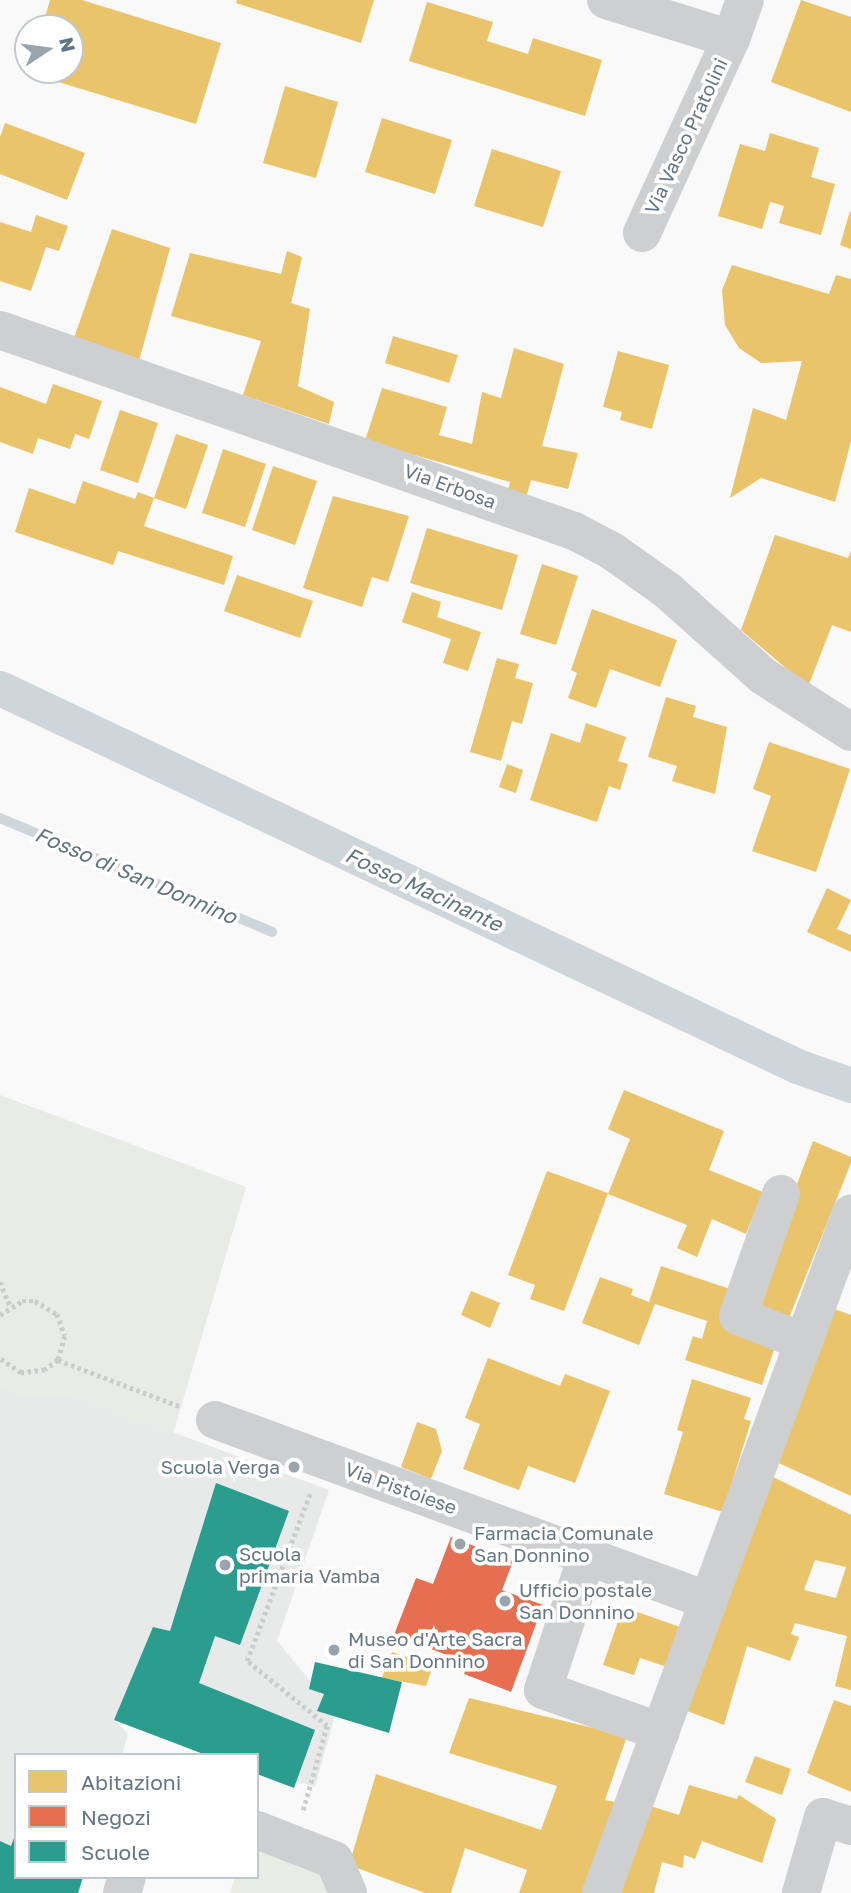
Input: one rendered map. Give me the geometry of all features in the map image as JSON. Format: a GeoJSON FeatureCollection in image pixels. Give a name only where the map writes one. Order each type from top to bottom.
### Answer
{"type":"FeatureCollection","features":[{"type":"Feature","properties":{"kind":"street","name":"Via Vasco Pratolini"},"geometry":{"type":"LineString","coordinates":[[606,0],[731,39]]}},
{"type":"Feature","properties":{"kind":"street","name":"Via Vasco Pratolini"},"geometry":{"type":"LineString","coordinates":[[642,233],[731,39],[745,0]]}},
{"type":"Feature","properties":{"kind":"street","name":"Via Erbosa"},"geometry":{"type":"LineString","coordinates":[[0,330],[574,531],[612,551],[668,591],[763,676],[851,732]]}},
{"type":"Feature","properties":{"kind":"street"},"geometry":{"type":"LineString","coordinates":[[781,1194],[738,1316],[802,1341]]}},
{"type":"Feature","properties":{"kind":"street"},"geometry":{"type":"LineString","coordinates":[[601,1893],[851,1213]]}},
{"type":"Feature","properties":{"kind":"street","name":"Via Pistoiese"},"geometry":{"type":"LineString","coordinates":[[215,1420],[709,1601]]}},
{"type":"Feature","properties":{"kind":"street"},"geometry":{"type":"LineString","coordinates":[[587,1556],[543,1690],[661,1732]]}},
{"type":"Feature","properties":{"kind":"street"},"geometry":{"type":"LineString","coordinates":[[802,1893],[823,1817],[851,1826]]}},
{"type":"Feature","properties":{"kind":"street"},"geometry":{"type":"LineString","coordinates":[[259,1831],[334,1860],[348,1893]]}},
{"type":"Feature","properties":{"kind":"path"},"geometry":{"type":"LineString","coordinates":[[0,1282],[10,1306]]}},
{"type":"Feature","properties":{"kind":"path"},"geometry":{"type":"LineString","coordinates":[[0,1315],[10,1306],[35,1301],[57,1314],[65,1336],[58,1360],[34,1374],[21,1373],[0,1359]]}},
{"type":"Feature","properties":{"kind":"path"},"geometry":{"type":"LineString","coordinates":[[58,1360],[215,1420]]}},
{"type":"Feature","properties":{"kind":"path"},"geometry":{"type":"LineString","coordinates":[[293,1844],[327,1727],[247,1661],[322,1459]]}},
{"type":"Feature","properties":{"kind":"shaded area"},"geometry":{"type":"Polygon","coordinates":[[[0,1095],[246,1187],[173,1434],[73,1395],[20,1396],[0,1385],[0,1095]]]}},
{"type":"Feature","properties":{"kind":"shaded area"},"geometry":{"type":"Polygon","coordinates":[[[0,1385],[20,1396],[73,1395],[329,1490],[277,1641],[336,1712],[315,1787],[259,1769],[259,1753],[249,1753],[116,1721],[128,1734],[123,1753],[14,1753],[14,1879],[84,1879],[80,1893],[0,1893],[0,1385]]]}},
{"type":"Feature","properties":{"kind":"shaded area"},"geometry":{"type":"Polygon","coordinates":[[[259,1850],[331,1873],[327,1893],[230,1893],[234,1879],[259,1879],[259,1850]]]}},
{"type":"Feature","properties":{"kind":"building: Abitazioni"},"geometry":{"type":"Polygon","coordinates":[[[50,0],[82,0],[221,43],[196,124],[65,84],[84,84],[84,14],[46,14],[50,0]]]}},
{"type":"Feature","properties":{"kind":"building: Abitazioni"},"geometry":{"type":"Polygon","coordinates":[[[237,0],[374,0],[361,43],[236,3],[237,0]]]}},
{"type":"Feature","properties":{"kind":"building: Abitazioni"},"geometry":{"type":"Polygon","coordinates":[[[801,0],[851,17],[851,112],[771,82],[801,0]]]}},
{"type":"Feature","properties":{"kind":"building: Abitazioni"},"geometry":{"type":"Polygon","coordinates":[[[427,2],[493,22],[487,41],[528,54],[533,38],[602,60],[585,116],[409,61],[427,2]]]}},
{"type":"Feature","properties":{"kind":"building: Abitazioni"},"geometry":{"type":"Polygon","coordinates":[[[285,86],[338,102],[316,178],[263,163],[285,86]]]}},
{"type":"Feature","properties":{"kind":"building: Abitazioni"},"geometry":{"type":"Polygon","coordinates":[[[382,118],[452,140],[435,194],[365,172],[382,118]]]}},
{"type":"Feature","properties":{"kind":"building: Abitazioni"},"geometry":{"type":"Polygon","coordinates":[[[5,123],[85,153],[67,200],[0,174],[0,137],[5,123]]]}},
{"type":"Feature","properties":{"kind":"building: Abitazioni"},"geometry":{"type":"Polygon","coordinates":[[[770,133],[819,148],[811,177],[835,184],[821,235],[779,223],[784,206],[770,202],[762,229],[718,216],[740,144],[765,151],[770,133]]]}},
{"type":"Feature","properties":{"kind":"building: Abitazioni"},"geometry":{"type":"Polygon","coordinates":[[[492,149],[561,171],[543,227],[474,206],[492,149]]]}},
{"type":"Feature","properties":{"kind":"building: Abitazioni"},"geometry":{"type":"Polygon","coordinates":[[[851,212],[851,249],[840,245],[851,212]]]}},
{"type":"Feature","properties":{"kind":"building: Abitazioni"},"geometry":{"type":"Polygon","coordinates":[[[36,215],[68,226],[59,251],[46,247],[31,291],[0,281],[0,222],[31,232],[36,215]]]}},
{"type":"Feature","properties":{"kind":"building: Abitazioni"},"geometry":{"type":"Polygon","coordinates":[[[112,229],[170,248],[139,361],[74,338],[112,229]]]}},
{"type":"Feature","properties":{"kind":"building: Abitazioni"},"geometry":{"type":"Polygon","coordinates":[[[287,251],[302,257],[291,303],[310,309],[298,386],[334,402],[329,424],[243,395],[261,341],[171,316],[190,253],[281,274],[287,251]]]}},
{"type":"Feature","properties":{"kind":"building: Abitazioni"},"geometry":{"type":"Polygon","coordinates":[[[732,265],[829,294],[836,275],[851,279],[851,441],[835,502],[761,478],[730,498],[753,408],[786,420],[802,361],[761,363],[739,348],[725,325],[722,290],[732,265]]]}},
{"type":"Feature","properties":{"kind":"building: Abitazioni"},"geometry":{"type":"Polygon","coordinates":[[[393,336],[458,355],[449,383],[385,363],[393,336]]]}},
{"type":"Feature","properties":{"kind":"building: Abitazioni"},"geometry":{"type":"Polygon","coordinates":[[[514,348],[564,364],[542,446],[578,453],[568,489],[531,480],[526,498],[507,494],[510,482],[365,441],[382,388],[447,407],[439,435],[472,444],[482,392],[501,398],[514,348]]]}},
{"type":"Feature","properties":{"kind":"building: Abitazioni"},"geometry":{"type":"Polygon","coordinates":[[[618,351],[669,365],[652,429],[620,420],[622,412],[603,407],[618,351]]]}},
{"type":"Feature","properties":{"kind":"building: Abitazioni"},"geometry":{"type":"Polygon","coordinates":[[[53,384],[102,401],[89,439],[75,434],[70,449],[38,438],[33,454],[0,442],[0,387],[46,404],[53,384]]]}},
{"type":"Feature","properties":{"kind":"building: Abitazioni"},"geometry":{"type":"Polygon","coordinates":[[[120,410],[158,423],[138,483],[100,470],[120,410]]]}},
{"type":"Feature","properties":{"kind":"building: Abitazioni"},"geometry":{"type":"Polygon","coordinates":[[[176,434],[208,445],[186,509],[154,498],[176,434]]]}},
{"type":"Feature","properties":{"kind":"building: Abitazioni"},"geometry":{"type":"Polygon","coordinates":[[[223,449],[266,464],[245,527],[202,513],[223,449]]]}},
{"type":"Feature","properties":{"kind":"building: Abitazioni"},"geometry":{"type":"Polygon","coordinates":[[[273,466],[317,481],[295,545],[252,530],[273,466]]]}},
{"type":"Feature","properties":{"kind":"building: Abitazioni"},"geometry":{"type":"Polygon","coordinates":[[[83,481],[135,499],[138,492],[154,498],[144,526],[233,556],[224,585],[118,551],[113,565],[15,532],[29,488],[75,504],[83,481]]]}},
{"type":"Feature","properties":{"kind":"building: Abitazioni"},"geometry":{"type":"Polygon","coordinates":[[[333,496],[409,516],[388,582],[372,577],[362,607],[303,588],[333,496]]]}},
{"type":"Feature","properties":{"kind":"building: Abitazioni"},"geometry":{"type":"Polygon","coordinates":[[[427,528],[518,555],[502,610],[410,583],[427,528]]]}},
{"type":"Feature","properties":{"kind":"building: Abitazioni"},"geometry":{"type":"Polygon","coordinates":[[[775,535],[848,558],[851,551],[851,632],[832,625],[808,687],[741,630],[775,535]]]}},
{"type":"Feature","properties":{"kind":"building: Abitazioni"},"geometry":{"type":"Polygon","coordinates":[[[542,564],[578,576],[556,645],[520,634],[542,564]]]}},
{"type":"Feature","properties":{"kind":"building: Abitazioni"},"geometry":{"type":"Polygon","coordinates":[[[237,575],[313,601],[300,638],[224,611],[237,575]]]}},
{"type":"Feature","properties":{"kind":"building: Abitazioni"},"geometry":{"type":"Polygon","coordinates":[[[412,592],[441,602],[437,617],[481,632],[468,671],[443,663],[451,639],[402,622],[412,592]]]}},
{"type":"Feature","properties":{"kind":"building: Abitazioni"},"geometry":{"type":"Polygon","coordinates":[[[592,609],[677,640],[660,687],[610,669],[596,708],[568,698],[577,673],[571,670],[592,609]]]}},
{"type":"Feature","properties":{"kind":"building: Abitazioni"},"geometry":{"type":"Polygon","coordinates":[[[497,658],[519,664],[515,678],[533,683],[522,724],[512,721],[501,761],[470,752],[497,658]]]}},
{"type":"Feature","properties":{"kind":"building: Abitazioni"},"geometry":{"type":"Polygon","coordinates":[[[666,697],[696,706],[693,717],[727,727],[715,794],[672,781],[677,766],[648,757],[666,697]]]}},
{"type":"Feature","properties":{"kind":"building: Abitazioni"},"geometry":{"type":"Polygon","coordinates":[[[586,723],[626,737],[618,761],[628,764],[620,790],[609,786],[597,822],[530,800],[551,733],[580,743],[586,723]]]}},
{"type":"Feature","properties":{"kind":"building: Abitazioni"},"geometry":{"type":"Polygon","coordinates":[[[769,742],[850,769],[816,872],[752,851],[771,796],[753,789],[769,742]]]}},
{"type":"Feature","properties":{"kind":"building: Abitazioni"},"geometry":{"type":"Polygon","coordinates":[[[507,764],[523,770],[516,793],[499,787],[507,764]]]}},
{"type":"Feature","properties":{"kind":"building: Abitazioni"},"geometry":{"type":"Polygon","coordinates":[[[827,888],[851,900],[837,929],[851,935],[851,952],[807,932],[827,888]]]}},
{"type":"Feature","properties":{"kind":"building: Abitazioni"},"geometry":{"type":"Polygon","coordinates":[[[624,1090],[724,1131],[709,1170],[763,1192],[746,1234],[712,1219],[697,1257],[677,1248],[687,1225],[608,1194],[630,1139],[608,1129],[624,1090]]]}},
{"type":"Feature","properties":{"kind":"building: Abitazioni"},"geometry":{"type":"Polygon","coordinates":[[[813,1141],[851,1157],[851,1163],[789,1318],[752,1305],[813,1141]]]}},
{"type":"Feature","properties":{"kind":"building: Abitazioni"},"geometry":{"type":"Polygon","coordinates":[[[547,1171],[608,1193],[564,1311],[530,1299],[535,1285],[508,1275],[547,1171]]]}},
{"type":"Feature","properties":{"kind":"building: Abitazioni"},"geometry":{"type":"Polygon","coordinates":[[[661,1266],[730,1289],[777,1341],[762,1385],[685,1360],[693,1336],[702,1339],[707,1321],[655,1304],[639,1345],[582,1323],[600,1277],[633,1289],[631,1295],[649,1302],[661,1266]]]}},
{"type":"Feature","properties":{"kind":"building: Abitazioni"},"geometry":{"type":"Polygon","coordinates":[[[471,1291],[500,1303],[490,1328],[461,1315],[471,1291]]]}},
{"type":"Feature","properties":{"kind":"building: Abitazioni"},"geometry":{"type":"Polygon","coordinates":[[[826,1306],[851,1315],[851,1496],[772,1460],[826,1306]]]}},
{"type":"Feature","properties":{"kind":"building: Abitazioni"},"geometry":{"type":"Polygon","coordinates":[[[488,1358],[560,1386],[565,1374],[610,1391],[575,1483],[528,1466],[519,1490],[463,1469],[480,1424],[465,1418],[488,1358]]]}},
{"type":"Feature","properties":{"kind":"building: Abitazioni"},"geometry":{"type":"Polygon","coordinates":[[[692,1379],[751,1398],[744,1419],[751,1421],[723,1512],[664,1494],[683,1432],[677,1430],[692,1379]]]}},
{"type":"Feature","properties":{"kind":"building: Abitazioni"},"geometry":{"type":"Polygon","coordinates":[[[417,1422],[436,1429],[442,1451],[431,1479],[401,1467],[417,1422]]]}},
{"type":"Feature","properties":{"kind":"building: Abitazioni"},"geometry":{"type":"Polygon","coordinates":[[[769,1475],[851,1515],[851,1690],[835,1686],[847,1636],[795,1623],[791,1634],[799,1637],[790,1661],[747,1646],[724,1725],[682,1709],[769,1475]],[[815,1560],[804,1590],[836,1598],[846,1567],[815,1560]]]}},
{"type":"Feature","properties":{"kind":"building: Abitazioni"},"geometry":{"type":"Polygon","coordinates":[[[623,1607],[683,1628],[670,1668],[640,1658],[634,1675],[603,1665],[623,1607]]]}},
{"type":"Feature","properties":{"kind":"building: Abitazioni"},"geometry":{"type":"Polygon","coordinates":[[[392,1652],[433,1666],[426,1686],[382,1678],[392,1652]]]}},
{"type":"Feature","properties":{"kind":"building: Abitazioni"},"geometry":{"type":"Polygon","coordinates":[[[469,1698],[627,1736],[605,1800],[620,1803],[589,1893],[519,1893],[527,1870],[465,1848],[451,1893],[425,1893],[349,1865],[376,1774],[541,1830],[557,1786],[449,1753],[469,1698]]]}},
{"type":"Feature","properties":{"kind":"building: Abitazioni"},"geometry":{"type":"Polygon","coordinates":[[[834,1700],[851,1706],[851,1792],[807,1773],[834,1700]]]}},
{"type":"Feature","properties":{"kind":"building: Abitazioni"},"geometry":{"type":"Polygon","coordinates":[[[755,1756],[791,1769],[782,1795],[745,1782],[755,1756]]]}},
{"type":"Feature","properties":{"kind":"building: Abitazioni"},"geometry":{"type":"Polygon","coordinates":[[[689,1785],[737,1799],[739,1795],[776,1819],[762,1863],[702,1841],[695,1859],[684,1855],[683,1868],[662,1862],[654,1893],[612,1893],[644,1804],[679,1815],[689,1785]]]}},
{"type":"Feature","properties":{"kind":"building: Negozi"},"geometry":{"type":"Polygon","coordinates":[[[451,1537],[513,1561],[502,1590],[543,1605],[511,1692],[464,1674],[468,1663],[394,1635],[416,1578],[433,1584],[451,1537]]]}},
{"type":"Feature","properties":{"kind":"building: Scuole"},"geometry":{"type":"Polygon","coordinates":[[[216,1483],[289,1511],[240,1645],[215,1636],[199,1683],[315,1730],[294,1788],[259,1775],[259,1753],[201,1753],[114,1720],[153,1627],[170,1631],[216,1483]]]}},
{"type":"Feature","properties":{"kind":"building: Scuole"},"geometry":{"type":"Polygon","coordinates":[[[315,1662],[402,1682],[389,1733],[317,1711],[324,1694],[309,1689],[315,1662]]]}},
{"type":"Feature","properties":{"kind":"building: Scuole"},"geometry":{"type":"Polygon","coordinates":[[[14,1838],[14,1879],[82,1879],[78,1893],[0,1893],[0,1841],[11,1846],[14,1838]]]}},
{"type":"Feature","properties":{"kind":"waterway","name":"Fosso Macinante"},"geometry":{"type":"LineString","coordinates":[[0,688],[797,1066],[851,1085]]}},
{"type":"Feature","properties":{"kind":"waterway","name":"Fosso di San Donnino"},"geometry":{"type":"LineString","coordinates":[[0,818],[272,932]]}},
{"type":"Feature","properties":{"kind":"place","name":"Scuola Verga"},"geometry":{"type":"Point","coordinates":[294,1467]}},
{"type":"Feature","properties":{"kind":"place","name":"Farmacia Comunale San Donnino"},"geometry":{"type":"Point","coordinates":[460,1544]}},
{"type":"Feature","properties":{"kind":"place","name":"Scuola primaria Vamba"},"geometry":{"type":"Point","coordinates":[225,1565]}},
{"type":"Feature","properties":{"kind":"place","name":"Ufficio postale San Donnino"},"geometry":{"type":"Point","coordinates":[505,1601]}},
{"type":"Feature","properties":{"kind":"place","name":"Museo d'Arte Sacra di San Donnino"},"geometry":{"type":"Point","coordinates":[334,1650]}}]}
